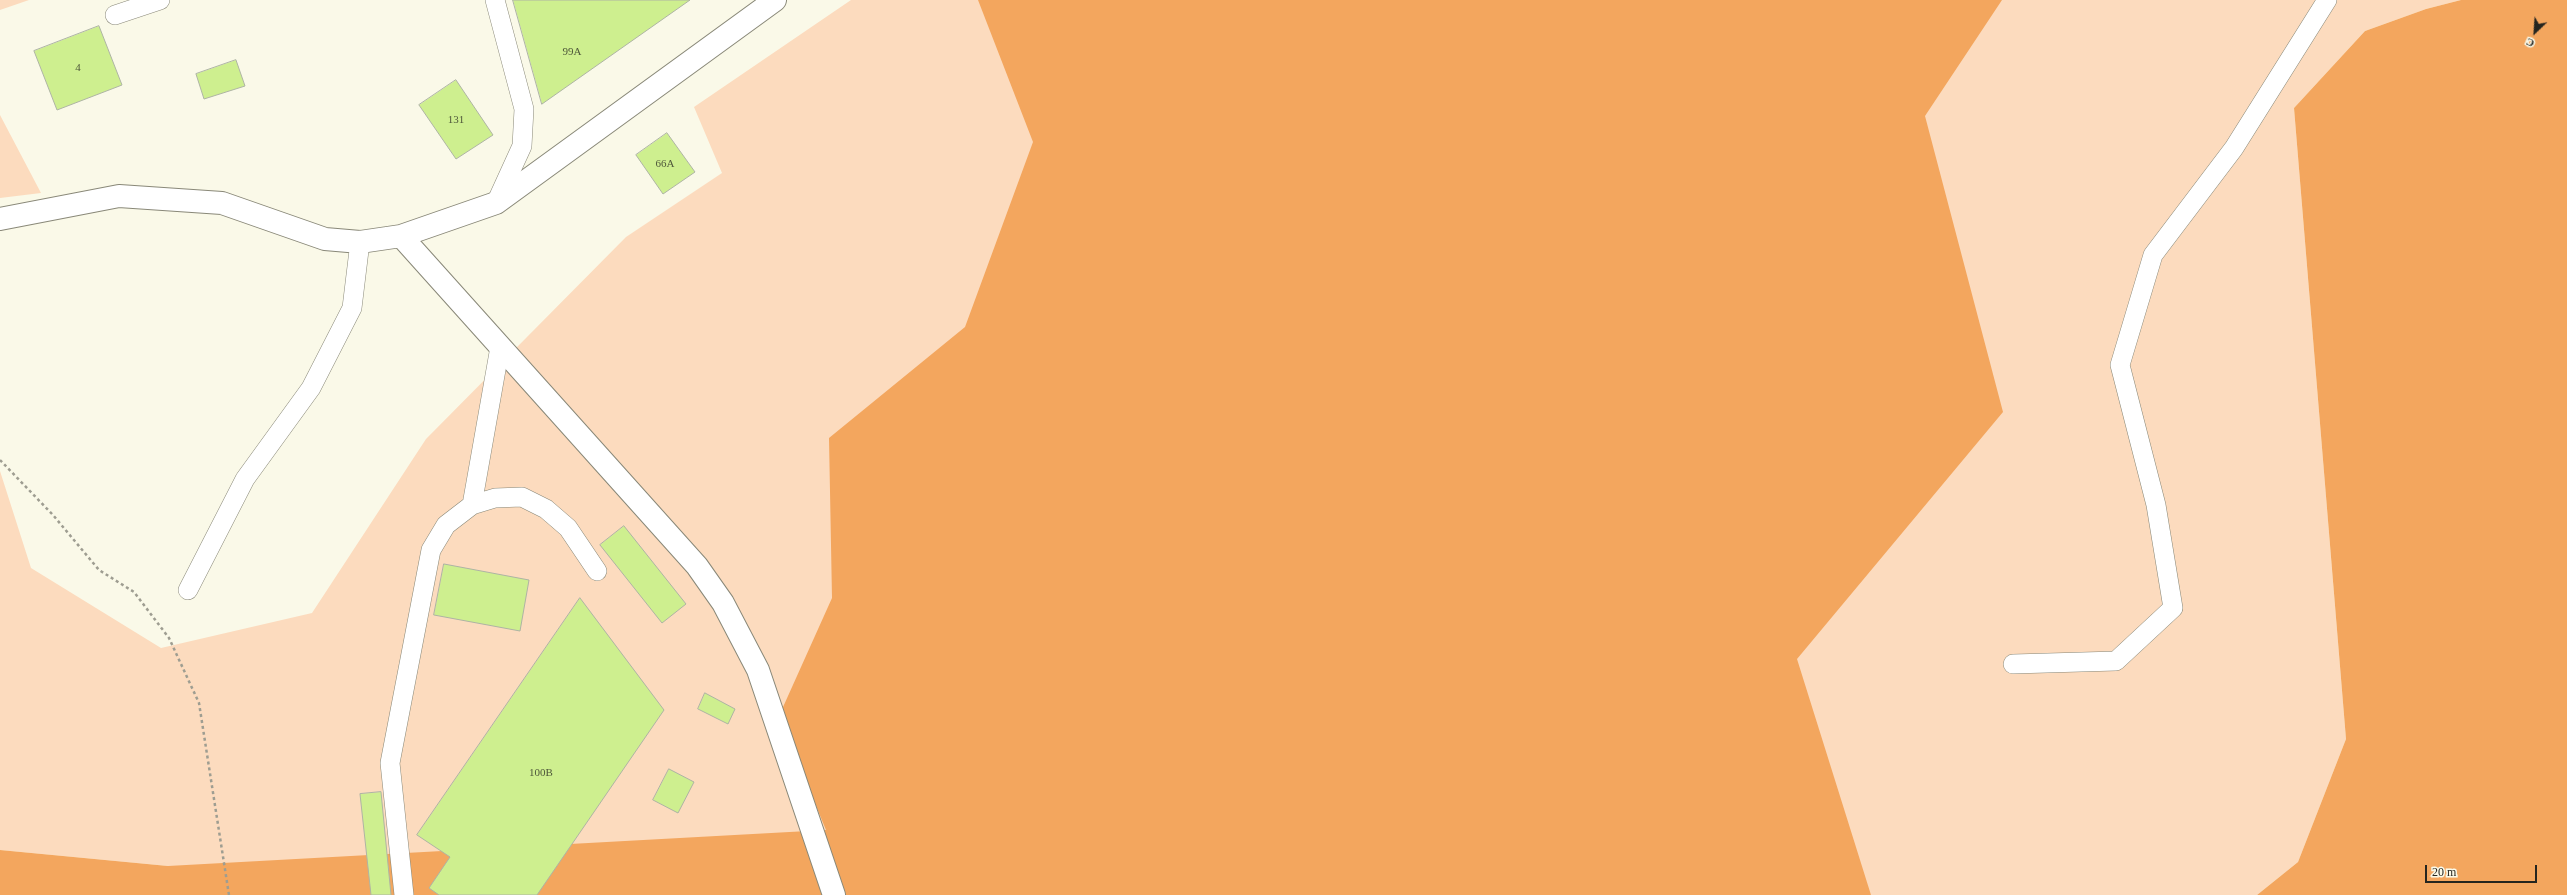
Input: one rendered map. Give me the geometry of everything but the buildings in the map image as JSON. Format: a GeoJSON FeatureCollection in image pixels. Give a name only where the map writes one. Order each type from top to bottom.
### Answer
{"type":"FeatureCollection","features":[{"type":"Feature","properties":{"kind":"street"},"geometry":{"type":"LineString","coordinates":[[0,219],[119,196],[222,203],[325,239],[360,242],[400,236],[496,203],[775,0]]}},
{"type":"Feature","properties":{"kind":"street"},"geometry":{"type":"LineString","coordinates":[[400,236],[696,566],[723,603],[758,670],[834,895]]}},
{"type":"Feature","properties":{"kind":"lane"},"geometry":{"type":"LineString","coordinates":[[115,15],[160,0]]}},
{"type":"Feature","properties":{"kind":"lane"},"geometry":{"type":"LineString","coordinates":[[495,0],[524,109],[522,146],[496,203]]}},
{"type":"Feature","properties":{"kind":"lane"},"geometry":{"type":"LineString","coordinates":[[2013,664],[2116,661],[2173,608],[2156,505],[2120,365],[2153,255],[2234,148],[2327,0]]}},
{"type":"Feature","properties":{"kind":"lane"},"geometry":{"type":"LineString","coordinates":[[188,590],[245,479],[311,388],[352,308],[360,242]]}},
{"type":"Feature","properties":{"kind":"lane"},"geometry":{"type":"LineString","coordinates":[[472,505],[500,347]]}},
{"type":"Feature","properties":{"kind":"lane"},"geometry":{"type":"LineString","coordinates":[[404,895],[390,763],[431,550],[446,525],[472,505],[495,498],[522,497],[546,509],[568,528],[597,571]]}},
{"type":"Feature","properties":{"kind":"path"},"geometry":{"type":"LineString","coordinates":[[0,460],[53,515],[98,570],[134,592],[169,638],[199,703],[229,895]]}},
{"type":"Feature","properties":{"kind":"shaded area"},"geometry":{"type":"Polygon","coordinates":[[[0,0],[29,0],[0,10],[0,0]]]}},
{"type":"Feature","properties":{"kind":"shaded area"},"geometry":{"type":"Polygon","coordinates":[[[851,0],[2461,0],[2426,9],[2365,31],[2294,108],[2346,739],[2298,862],[2257,895],[850,895],[168,866],[0,850],[0,471],[31,568],[161,648],[312,613],[426,439],[626,237],[722,173],[694,107],[851,0]]]}},
{"type":"Feature","properties":{"kind":"shaded area"},"geometry":{"type":"Polygon","coordinates":[[[978,0],[2002,0],[1925,116],[2003,412],[1797,659],[1871,895],[0,895],[0,850],[168,866],[826,830],[779,716],[832,598],[829,438],[965,327],[1033,142],[978,0]]]}},
{"type":"Feature","properties":{"kind":"shaded area"},"geometry":{"type":"Polygon","coordinates":[[[2461,0],[2567,0],[2567,895],[2257,895],[2298,862],[2346,739],[2294,108],[2365,31],[2426,9],[2461,0]]]}},
{"type":"Feature","properties":{"kind":"shaded area"},"geometry":{"type":"Polygon","coordinates":[[[0,115],[41,193],[0,198],[0,115]]]}}]}
